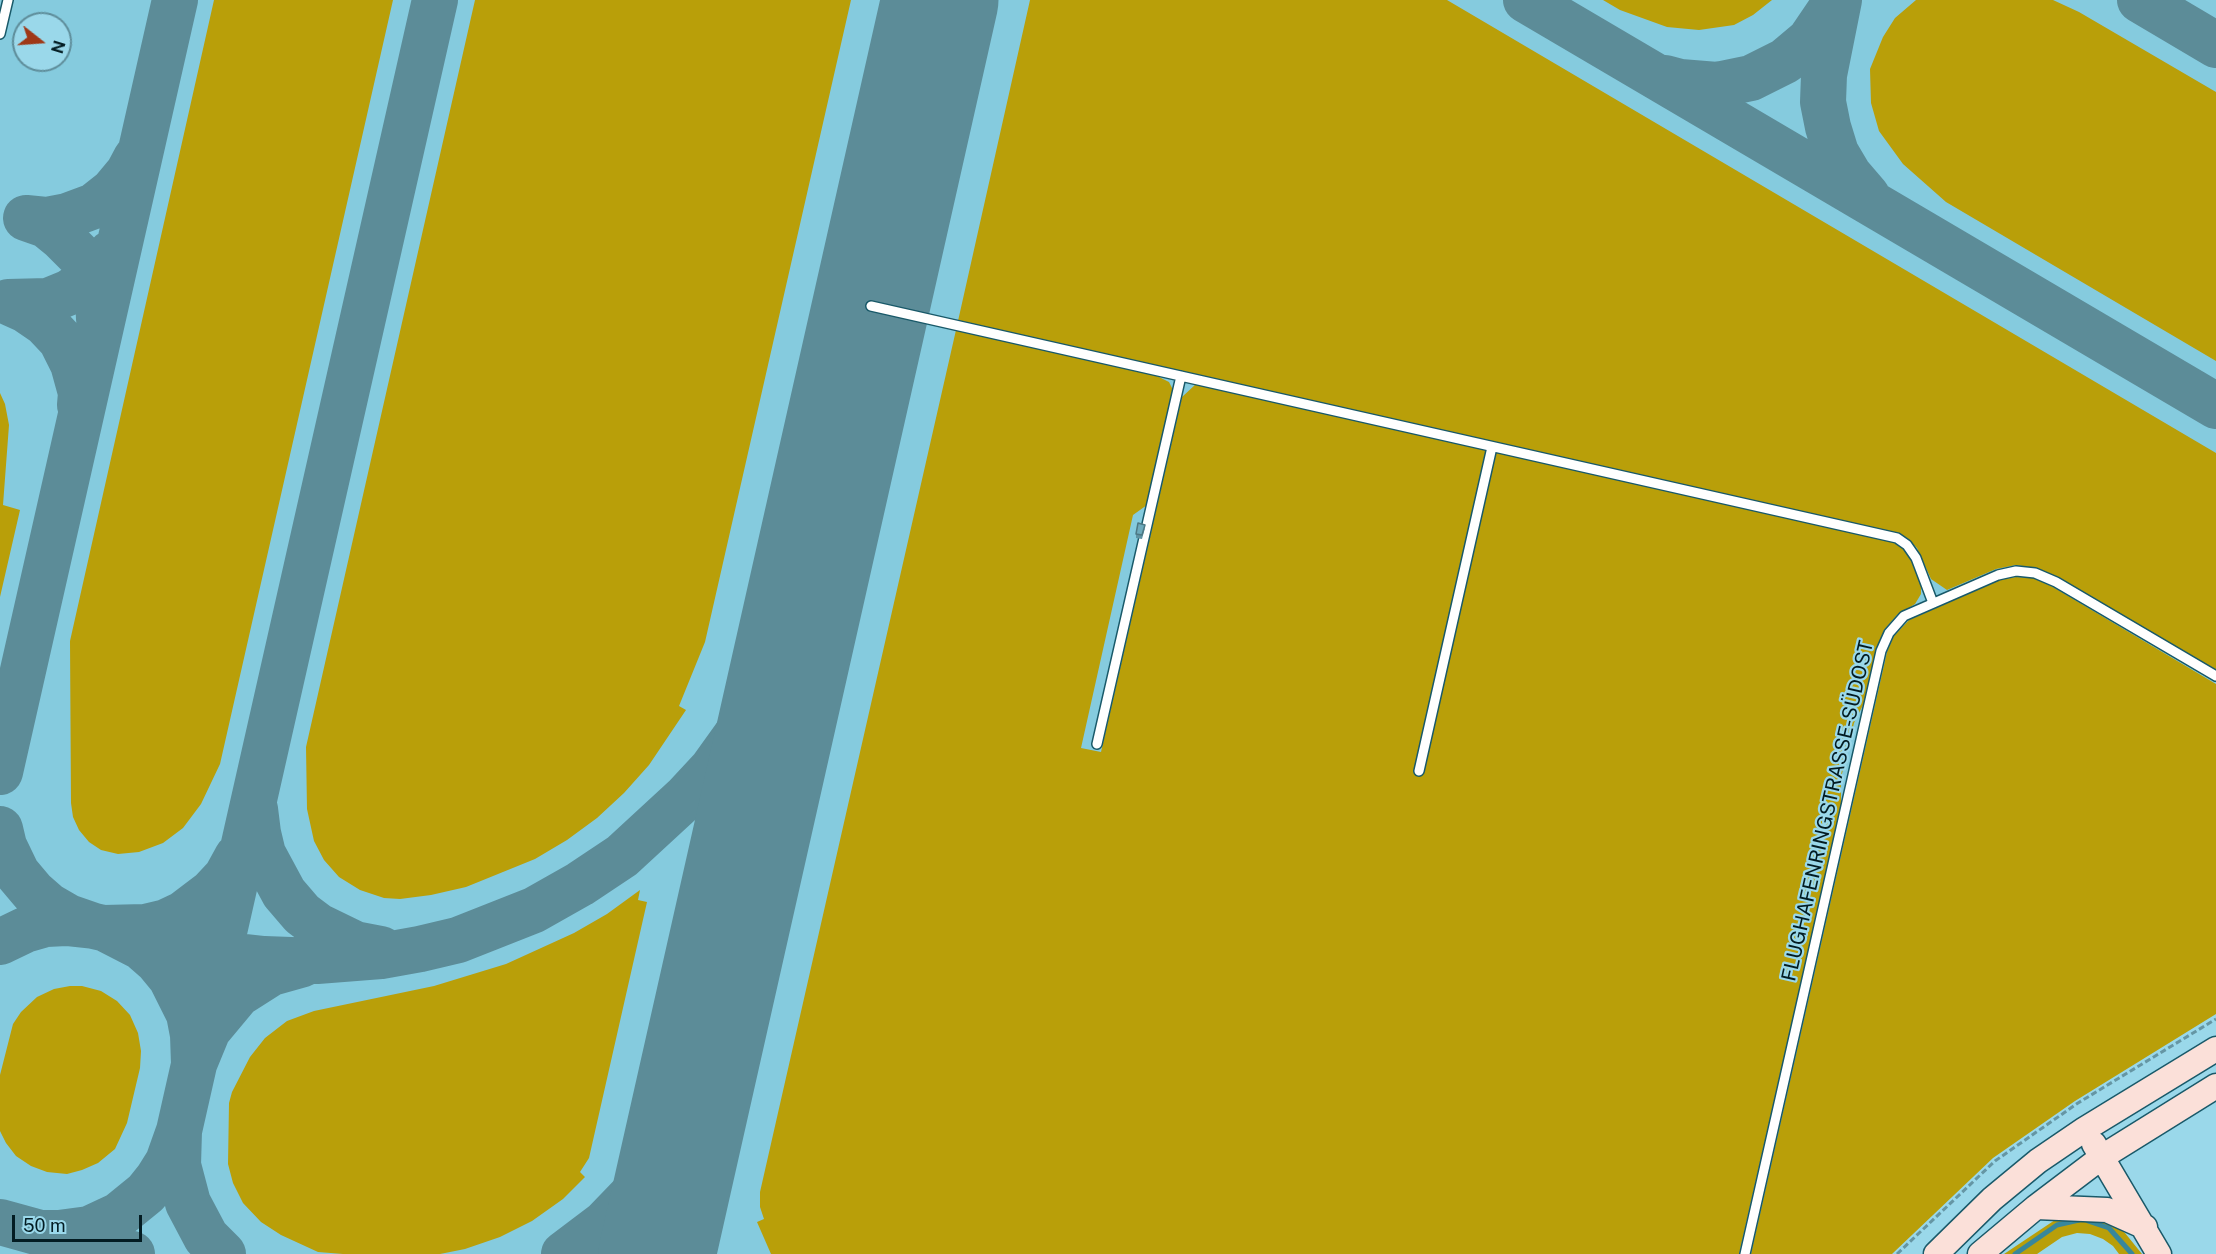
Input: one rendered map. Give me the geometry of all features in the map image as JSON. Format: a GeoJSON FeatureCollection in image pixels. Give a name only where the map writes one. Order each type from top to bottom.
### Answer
{"type":"FeatureCollection","features":[{"type":"Feature","properties":{"kind":"main road"},"geometry":{"type":"LineString","coordinates":[[1936,1254],[1992,1199],[2038,1161],[2085,1129],[2216,1048]]}},
{"type":"Feature","properties":{"kind":"main road"},"geometry":{"type":"LineString","coordinates":[[1980,1254],[2036,1207],[2102,1157],[2216,1086]]}},
{"type":"Feature","properties":{"kind":"main road"},"geometry":{"type":"LineString","coordinates":[[2085,1129],[2160,1254]]}},
{"type":"Feature","properties":{"kind":"main road"},"geometry":{"type":"LineString","coordinates":[[2036,1207],[2107,1210],[2145,1227]]}},
{"type":"Feature","properties":{"kind":"lane"},"geometry":{"type":"LineString","coordinates":[[0,33],[8,0]]}},
{"type":"Feature","properties":{"kind":"lane"},"geometry":{"type":"LineString","coordinates":[[871,306],[1897,538],[1907,545],[1916,558],[1933,603]]}},
{"type":"Feature","properties":{"kind":"lane"},"geometry":{"type":"LineString","coordinates":[[1097,744],[1181,376]]}},
{"type":"Feature","properties":{"kind":"lane"},"geometry":{"type":"LineString","coordinates":[[1419,771],[1492,447]]}},
{"type":"Feature","properties":{"kind":"lane","name":"FLUGHAFENRINGSTRASSE-SÜDOST"},"geometry":{"type":"LineString","coordinates":[[1745,1254],[1881,651],[1889,633],[1905,616],[1998,575],[2016,571],[2035,573],[2056,582],[2216,676]]}},
{"type":"Feature","properties":{"kind":"shaded area"},"geometry":{"type":"Polygon","coordinates":[[[0,0],[2216,0],[2216,692],[1759,1254],[0,1254],[0,0]]]}},
{"type":"Feature","properties":{"kind":"shaded area"},"geometry":{"type":"Polygon","coordinates":[[[214,0],[393,0],[220,764],[201,804],[183,828],[163,843],[139,852],[118,854],[101,850],[89,842],[79,830],[73,817],[70,641],[214,0]]]}},
{"type":"Feature","properties":{"kind":"shaded area"},"geometry":{"type":"Polygon","coordinates":[[[475,0],[851,0],[705,642],[679,706],[686,710],[649,765],[624,793],[597,818],[567,840],[535,859],[466,887],[431,895],[400,899],[384,898],[360,890],[339,877],[324,860],[314,841],[307,809],[306,747],[475,0]]]}},
{"type":"Feature","properties":{"kind":"shaded area"},"geometry":{"type":"Polygon","coordinates":[[[1030,0],[1447,0],[2216,453],[2216,670],[2058,577],[2036,568],[2016,565],[1996,569],[1947,590],[1931,579],[1917,548],[1907,538],[1892,532],[958,321],[1030,0]]]}},
{"type":"Feature","properties":{"kind":"shaded area"},"geometry":{"type":"Polygon","coordinates":[[[1603,0],[1772,0],[1753,15],[1734,25],[1699,30],[1667,27],[1620,10],[1603,0]]]}},
{"type":"Feature","properties":{"kind":"shaded area"},"geometry":{"type":"Polygon","coordinates":[[[1916,0],[2053,0],[2079,12],[2216,92],[2216,361],[1946,202],[1903,164],[1879,131],[1871,103],[1870,69],[1883,37],[1895,18],[1916,0]]]}},
{"type":"Feature","properties":{"kind":"shaded area"},"geometry":{"type":"Polygon","coordinates":[[[956,330],[1155,375],[1169,382],[1173,390],[1147,505],[1133,515],[1081,748],[1101,752],[1182,397],[1196,384],[1891,541],[1910,556],[1921,583],[1921,594],[1915,604],[1897,615],[1884,630],[1876,651],[1865,701],[1854,723],[1841,778],[1841,807],[1739,1254],[771,1254],[757,1222],[764,1219],[760,1207],[760,1192],[956,330]]]}},
{"type":"Feature","properties":{"kind":"shaded area"},"geometry":{"type":"Polygon","coordinates":[[[0,393],[5,404],[9,425],[3,505],[20,510],[0,597],[0,393]]]}},
{"type":"Feature","properties":{"kind":"shaded area"},"geometry":{"type":"Polygon","coordinates":[[[2016,577],[2033,578],[2053,587],[2216,684],[2216,1014],[2075,1101],[1993,1158],[1892,1254],[1751,1254],[1887,652],[1894,636],[1909,620],[2000,580],[2016,577]]]}},
{"type":"Feature","properties":{"kind":"shaded area"},"geometry":{"type":"Polygon","coordinates":[[[640,890],[638,900],[647,902],[589,1158],[580,1172],[585,1177],[563,1199],[532,1221],[500,1237],[465,1249],[440,1254],[318,1252],[281,1235],[261,1222],[243,1203],[233,1183],[228,1164],[229,1103],[232,1092],[250,1057],[265,1038],[287,1021],[314,1011],[434,986],[506,964],[574,933],[607,914],[640,890]]]}},
{"type":"Feature","properties":{"kind":"shaded area"},"geometry":{"type":"Polygon","coordinates":[[[82,986],[101,991],[117,1001],[130,1015],[138,1033],[141,1051],[140,1068],[127,1123],[115,1149],[98,1163],[67,1174],[47,1172],[31,1166],[16,1156],[6,1143],[0,1131],[0,1075],[13,1024],[21,1012],[37,997],[54,989],[82,986]]]}},
{"type":"Feature","properties":{"kind":"shaded area"},"geometry":{"type":"Polygon","coordinates":[[[2075,1215],[2112,1223],[2125,1233],[2142,1254],[2119,1254],[2103,1239],[2090,1234],[2077,1233],[2062,1237],[2037,1254],[2004,1254],[2055,1220],[2075,1215]]]}},
{"type":"Feature","properties":{"kind":"building"},"geometry":{"type":"Polygon","coordinates":[[[1138,523],[1145,525],[1142,535],[1136,534],[1138,523]]]}},
{"type":"Feature","properties":{"kind":"waterway"},"geometry":{"type":"LineString","coordinates":[[2015,1254],[2057,1225],[2079,1220]]}},
{"type":"Feature","properties":{"kind":"waterway"},"geometry":{"type":"LineString","coordinates":[[2088,1221],[2109,1228],[2132,1254]]}},
{"type":"Feature","properties":{"kind":"taxiway"},"geometry":{"type":"LineString","coordinates":[[0,772],[175,0]]}},
{"type":"Feature","properties":{"kind":"taxiway"},"geometry":{"type":"LineString","coordinates":[[179,1131],[435,0]]}},
{"type":"Feature","properties":{"kind":"taxiway"},"geometry":{"type":"LineString","coordinates":[[1526,0],[2216,406]]}},
{"type":"Feature","properties":{"kind":"taxiway"},"geometry":{"type":"LineString","coordinates":[[1839,0],[1824,75],[1823,102],[1836,153],[1849,175],[1867,196]]}},
{"type":"Feature","properties":{"kind":"taxiway"},"geometry":{"type":"LineString","coordinates":[[2140,0],[2216,45]]}},
{"type":"Feature","properties":{"kind":"taxiway"},"geometry":{"type":"LineString","coordinates":[[1665,78],[1680,82],[1717,85],[1751,78],[1785,61],[1810,40],[1835,3]]}},
{"type":"Feature","properties":{"kind":"taxiway"},"geometry":{"type":"LineString","coordinates":[[99,319],[98,296],[93,276],[82,258],[46,225],[26,218],[46,220],[67,216],[94,206],[113,191],[128,173],[136,158]]}},
{"type":"Feature","properties":{"kind":"taxiway"},"geometry":{"type":"LineString","coordinates":[[80,405],[81,393],[73,364],[61,340],[45,323],[26,310],[8,302],[48,301],[70,292],[93,276],[111,253]]}},
{"type":"Feature","properties":{"kind":"taxiway"},"geometry":{"type":"LineString","coordinates":[[94,926],[219,954],[317,961],[381,956],[420,949],[458,940],[534,910],[580,884],[622,856],[686,797],[712,769],[745,723],[777,666],[808,587]]}},
{"type":"Feature","properties":{"kind":"taxiway"},"geometry":{"type":"LineString","coordinates":[[255,809],[263,854],[284,893],[302,914],[318,926],[355,944],[381,949]]}},
{"type":"Feature","properties":{"kind":"taxiway"},"geometry":{"type":"LineString","coordinates":[[0,829],[4,846],[17,873],[33,892],[49,906],[68,917],[94,926],[66,923],[46,924],[25,930],[0,942]]}},
{"type":"Feature","properties":{"kind":"taxiway"},"geometry":{"type":"LineString","coordinates":[[237,857],[226,877],[212,892],[183,914],[166,922],[145,927],[104,928],[141,947],[171,978],[189,1014],[193,1035],[194,1064],[208,1030],[238,994],[271,973],[303,964]]}},
{"type":"Feature","properties":{"kind":"taxiway"},"geometry":{"type":"LineString","coordinates":[[564,1254],[605,1223],[632,1195],[656,1163],[687,1100],[707,1035]]}},
{"type":"Feature","properties":{"kind":"taxiway"},"geometry":{"type":"LineString","coordinates":[[40,1233],[89,1229],[119,1215],[146,1193],[158,1178],[168,1162],[179,1131],[178,1165],[188,1203],[206,1237],[223,1254]]}},
{"type":"Feature","properties":{"kind":"taxiway"},"geometry":{"type":"LineString","coordinates":[[0,1222],[132,1254]]}},
{"type":"Feature","properties":{"kind":"runway"},"geometry":{"type":"LineString","coordinates":[[657,1254],[940,0]]}}]}
